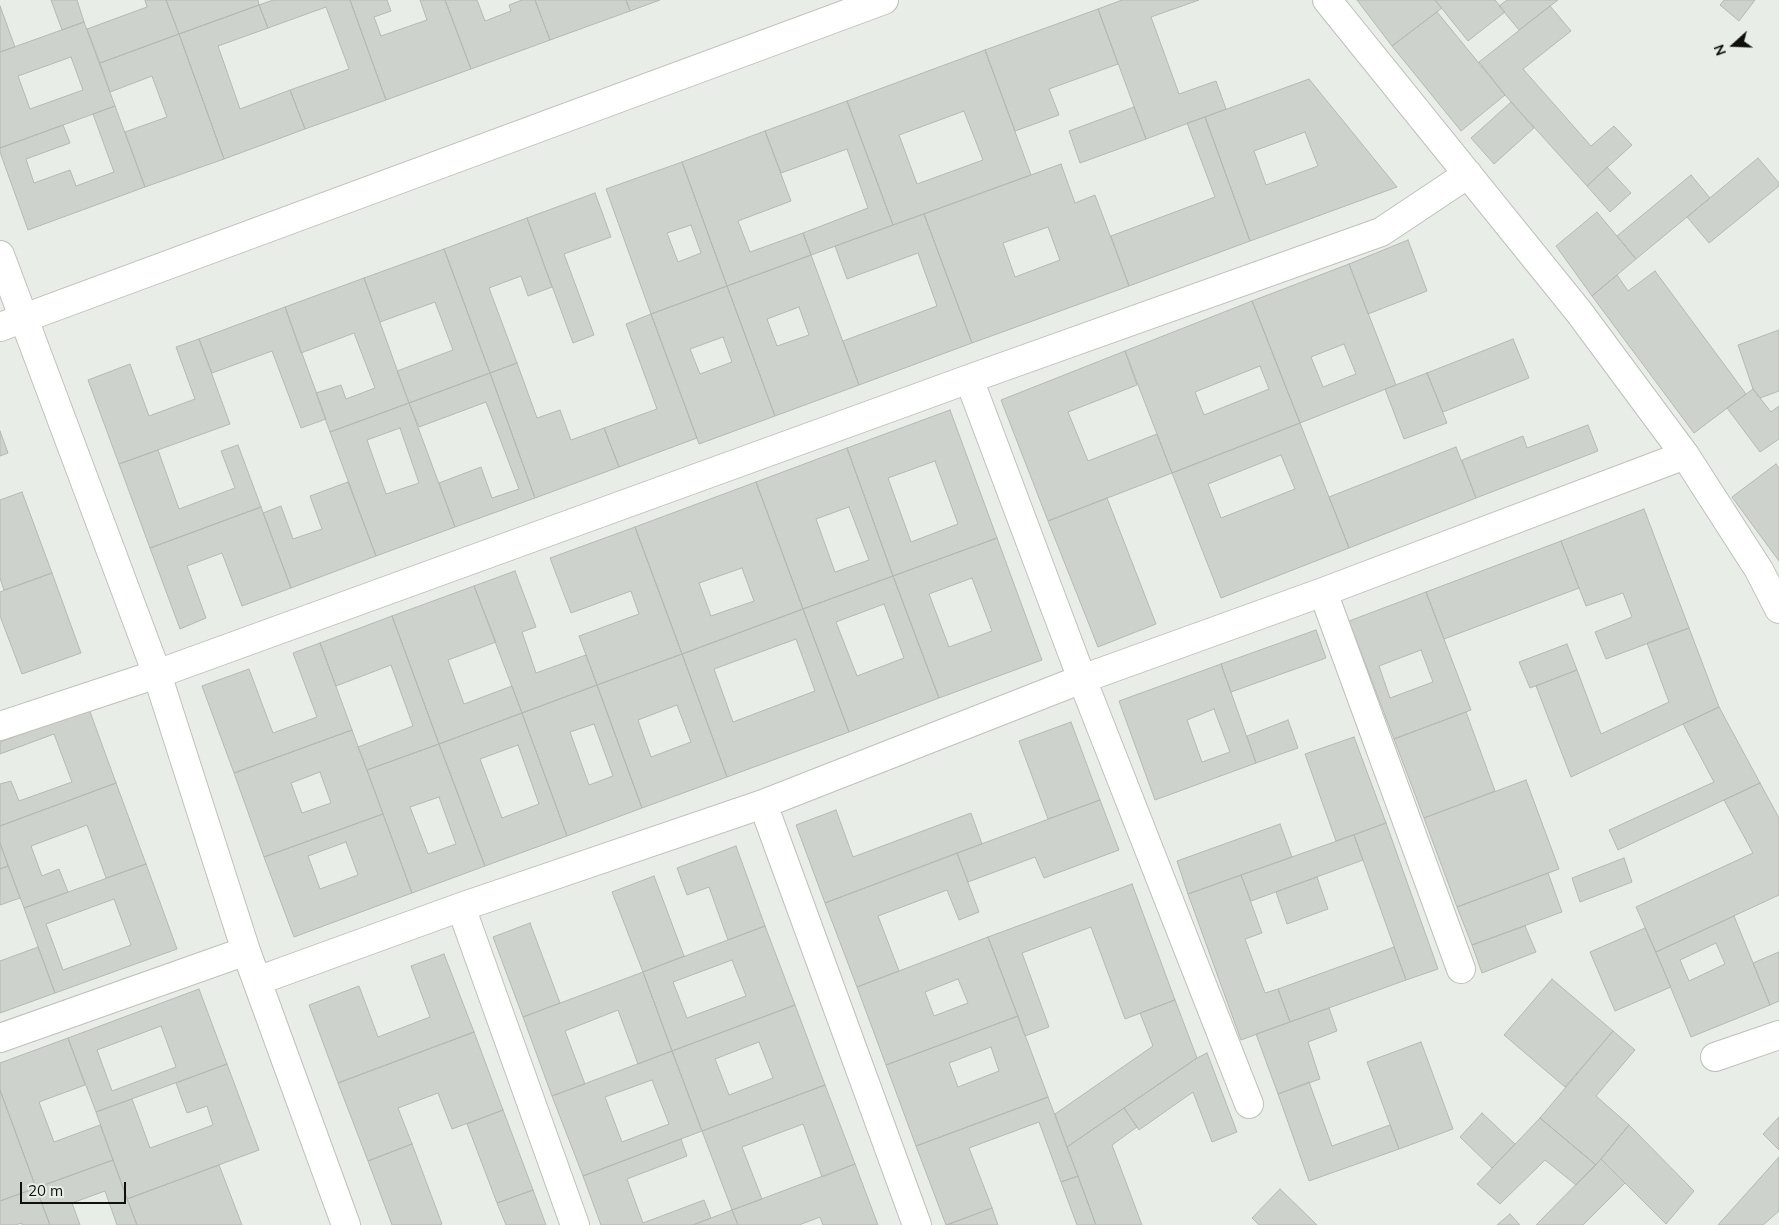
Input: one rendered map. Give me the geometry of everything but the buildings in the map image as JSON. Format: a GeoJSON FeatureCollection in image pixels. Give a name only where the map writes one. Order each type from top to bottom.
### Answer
{"type":"FeatureCollection","features":[{"type":"Feature","properties":{"kind":"street"},"geometry":{"type":"LineString","coordinates":[[12,323],[884,0]]}},
{"type":"Feature","properties":{"kind":"street"},"geometry":{"type":"LineString","coordinates":[[1327,0],[1579,312],[1685,455],[1759,570],[1779,609]]}},
{"type":"Feature","properties":{"kind":"street"},"geometry":{"type":"LineString","coordinates":[[0,726],[157,674],[1380,232],[1468,174]]}},
{"type":"Feature","properties":{"kind":"street"},"geometry":{"type":"LineString","coordinates":[[0,255],[12,323],[157,674],[246,951],[346,1225]]}},
{"type":"Feature","properties":{"kind":"street"},"geometry":{"type":"LineString","coordinates":[[969,379],[1082,680],[1249,1104]]}},
{"type":"Feature","properties":{"kind":"street"},"geometry":{"type":"LineString","coordinates":[[257,981],[461,907],[763,804],[1082,680],[1323,592],[1685,455]]}},
{"type":"Feature","properties":{"kind":"street"},"geometry":{"type":"LineString","coordinates":[[1323,592],[1462,969]]}},
{"type":"Feature","properties":{"kind":"street"},"geometry":{"type":"LineString","coordinates":[[763,804],[918,1225]]}},
{"type":"Feature","properties":{"kind":"street"},"geometry":{"type":"LineString","coordinates":[[461,907],[575,1225]]}},
{"type":"Feature","properties":{"kind":"street"},"geometry":{"type":"LineString","coordinates":[[0,1038],[246,951]]}},
{"type":"Feature","properties":{"kind":"street"},"geometry":{"type":"LineString","coordinates":[[1715,1057],[1779,1035]]}}]}
